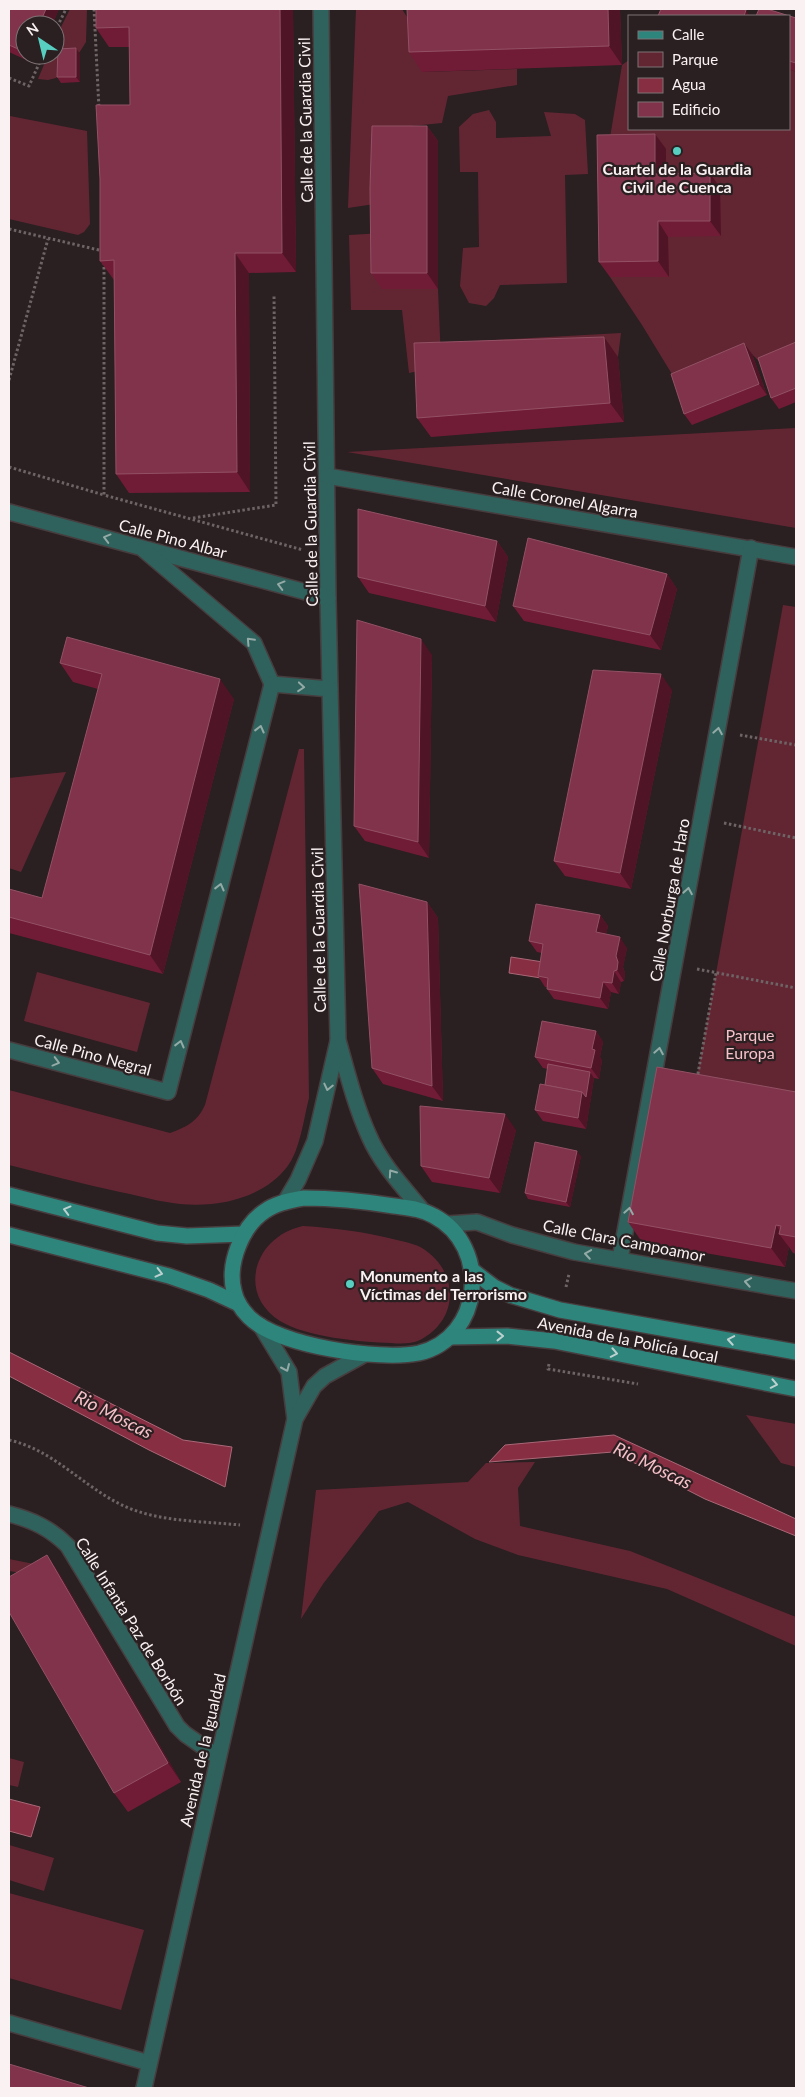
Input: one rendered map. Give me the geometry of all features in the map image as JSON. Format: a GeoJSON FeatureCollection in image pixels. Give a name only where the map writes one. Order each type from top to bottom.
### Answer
{"type":"FeatureCollection","features":[{"type":"Feature","properties":{"kind":"main road"},"geometry":{"type":"LineString","coordinates":[[9,1195],[158,1233],[187,1236],[244,1234]]}},
{"type":"Feature","properties":{"kind":"main road"},"geometry":{"type":"LineString","coordinates":[[9,1235],[176,1278],[209,1290],[239,1304],[261,1326],[313,1346],[391,1356],[430,1350],[451,1337],[463,1322],[471,1296],[473,1271],[464,1247],[447,1224],[423,1211],[346,1198],[304,1198],[285,1202],[266,1210],[254,1220],[244,1234],[235,1259],[233,1276],[234,1291],[239,1304]]}},
{"type":"Feature","properties":{"kind":"main road","name":"Avenida de la Policía Local"},"geometry":{"type":"LineString","coordinates":[[473,1271],[510,1295],[544,1306],[796,1352]]}},
{"type":"Feature","properties":{"kind":"main road","name":"Avenida de la Policía Local"},"geometry":{"type":"LineString","coordinates":[[451,1337],[507,1336],[546,1340],[796,1389]]}},
{"type":"Feature","properties":{"kind":"street","name":"Calle de la Guardia Civil"},"geometry":{"type":"LineString","coordinates":[[285,1202],[298,1180],[315,1141],[338,1040],[328,598],[321,9]]}},
{"type":"Feature","properties":{"kind":"street","name":"Calle Coronel Algarra"},"geometry":{"type":"LineString","coordinates":[[327,476],[796,557]]}},
{"type":"Feature","properties":{"kind":"street","name":"Calle Pino Albar"},"geometry":{"type":"LineString","coordinates":[[9,512],[328,598]]}},
{"type":"Feature","properties":{"kind":"street"},"geometry":{"type":"LineString","coordinates":[[141,547],[254,643],[272,684],[330,689]]}},
{"type":"Feature","properties":{"kind":"street","name":"Calle Norburga de Haro"},"geometry":{"type":"LineString","coordinates":[[620,1259],[752,548]]}},
{"type":"Feature","properties":{"kind":"street","name":"Calle Pino Negral"},"geometry":{"type":"LineString","coordinates":[[9,1050],[168,1092],[272,684]]}},
{"type":"Feature","properties":{"kind":"street","name":"Calle de la Guardia Civil"},"geometry":{"type":"LineString","coordinates":[[338,1040],[352,1090],[369,1137],[394,1177],[423,1211]]}},
{"type":"Feature","properties":{"kind":"street","name":"Calle Clara Campoamor"},"geometry":{"type":"LineString","coordinates":[[447,1224],[477,1222],[512,1235],[574,1252],[796,1291]]}},
{"type":"Feature","properties":{"kind":"street","name":"Avenida de la Igualdad"},"geometry":{"type":"LineString","coordinates":[[261,1326],[289,1372],[295,1419]]}},
{"type":"Feature","properties":{"kind":"street","name":"Avenida de la Igualdad"},"geometry":{"type":"LineString","coordinates":[[144,2088],[295,1419],[314,1386],[325,1376],[366,1354]]}},
{"type":"Feature","properties":{"kind":"street","name":"Calle Infanta Paz de Borbón"},"geometry":{"type":"LineString","coordinates":[[9,1514],[42,1525],[56,1534],[68,1546],[173,1721],[185,1734],[218,1757]]}},
{"type":"Feature","properties":{"kind":"street"},"geometry":{"type":"LineString","coordinates":[[9,2023],[150,2063]]}},
{"type":"Feature","properties":{"kind":"path"},"geometry":{"type":"LineString","coordinates":[[94,9],[99,115]]}},
{"type":"Feature","properties":{"kind":"path"},"geometry":{"type":"LineString","coordinates":[[9,78],[29,86],[38,65]]}},
{"type":"Feature","properties":{"kind":"path"},"geometry":{"type":"LineString","coordinates":[[9,229],[104,252],[104,242]]}},
{"type":"Feature","properties":{"kind":"path"},"geometry":{"type":"LineString","coordinates":[[9,380],[48,238]]}},
{"type":"Feature","properties":{"kind":"path"},"geometry":{"type":"LineString","coordinates":[[104,261],[104,495]]}},
{"type":"Feature","properties":{"kind":"path"},"geometry":{"type":"LineString","coordinates":[[190,518],[276,504],[274,294]]}},
{"type":"Feature","properties":{"kind":"path"},"geometry":{"type":"LineString","coordinates":[[9,467],[328,557]]}},
{"type":"Feature","properties":{"kind":"path"},"geometry":{"type":"LineString","coordinates":[[718,731],[796,745]]}},
{"type":"Feature","properties":{"kind":"path"},"geometry":{"type":"LineString","coordinates":[[702,818],[796,838]]}},
{"type":"Feature","properties":{"kind":"path"},"geometry":{"type":"LineString","coordinates":[[674,964],[716,974],[796,988]]}},
{"type":"Feature","properties":{"kind":"path"},"geometry":{"type":"LineString","coordinates":[[696,1084],[716,974]]}},
{"type":"Feature","properties":{"kind":"path"},"geometry":{"type":"LineString","coordinates":[[9,1440],[25,1444],[55,1460],[91,1486],[124,1506],[162,1518],[240,1524]]}},
{"type":"Feature","properties":{"kind":"green space"},"geometry":{"type":"Polygon","coordinates":[[[70,9],[87,9],[86,42],[79,53],[56,78],[48,80],[38,79],[44,65],[65,65],[65,19],[70,9]]]}},
{"type":"Feature","properties":{"kind":"green space"},"geometry":{"type":"Polygon","coordinates":[[[356,9],[402,9],[421,40],[423,72],[517,69],[517,85],[448,96],[442,123],[391,128],[381,203],[348,208],[356,9]]]}},
{"type":"Feature","properties":{"kind":"green space"},"geometry":{"type":"Polygon","coordinates":[[[628,61],[628,130],[790,130],[790,69],[796,72],[796,356],[766,369],[752,354],[678,384],[610,277],[668,277],[666,189],[608,150],[622,65],[628,61]]]}},
{"type":"Feature","properties":{"kind":"green space"},"geometry":{"type":"Polygon","coordinates":[[[489,110],[496,122],[496,138],[551,136],[544,112],[575,114],[585,120],[588,174],[565,175],[567,283],[500,285],[494,298],[486,306],[469,303],[460,286],[463,248],[479,247],[478,172],[460,172],[459,127],[473,114],[489,110]]]}},
{"type":"Feature","properties":{"kind":"green space"},"geometry":{"type":"Polygon","coordinates":[[[10,116],[87,131],[90,224],[84,232],[78,235],[9,219],[10,116]]]}},
{"type":"Feature","properties":{"kind":"green space"},"geometry":{"type":"Polygon","coordinates":[[[383,233],[383,289],[438,289],[441,361],[428,369],[409,373],[402,310],[351,310],[349,235],[383,233]]]}},
{"type":"Feature","properties":{"kind":"green space"},"geometry":{"type":"Polygon","coordinates":[[[621,333],[618,357],[479,361],[476,341],[621,333]]]}},
{"type":"Feature","properties":{"kind":"green space"},"geometry":{"type":"Polygon","coordinates":[[[796,428],[796,528],[347,452],[796,428]]]}},
{"type":"Feature","properties":{"kind":"green space","name":"Parque Europa"},"geometry":{"type":"Polygon","coordinates":[[[783,605],[796,607],[796,1102],[696,1083],[783,605]]]}},
{"type":"Feature","properties":{"kind":"green space"},"geometry":{"type":"Polygon","coordinates":[[[299,749],[304,749],[309,1098],[301,1134],[295,1152],[287,1167],[266,1186],[239,1199],[195,1205],[158,1200],[92,1186],[9,1165],[9,1090],[170,1133],[187,1126],[202,1111],[299,749]]]}},
{"type":"Feature","properties":{"kind":"green space"},"geometry":{"type":"Polygon","coordinates":[[[66,772],[21,872],[9,868],[9,778],[66,772]]]}},
{"type":"Feature","properties":{"kind":"green space"},"geometry":{"type":"Polygon","coordinates":[[[37,972],[150,1003],[137,1052],[24,1021],[37,972]]]}},
{"type":"Feature","properties":{"kind":"green space"},"geometry":{"type":"Polygon","coordinates":[[[303,1226],[339,1229],[374,1235],[410,1243],[422,1248],[443,1269],[448,1282],[450,1295],[448,1308],[442,1320],[433,1331],[420,1340],[402,1344],[318,1335],[280,1321],[266,1309],[258,1296],[255,1281],[257,1267],[263,1253],[273,1241],[286,1232],[303,1226]]]}},
{"type":"Feature","properties":{"kind":"green space"},"geometry":{"type":"Polygon","coordinates":[[[746,1415],[796,1424],[796,1467],[781,1463],[746,1415]]]}},
{"type":"Feature","properties":{"kind":"green space"},"geometry":{"type":"Polygon","coordinates":[[[535,1462],[518,1488],[520,1526],[630,1551],[796,1617],[796,1646],[667,1589],[518,1555],[475,1539],[408,1502],[379,1511],[323,1584],[301,1619],[316,1490],[468,1482],[486,1463],[535,1462]]]}},
{"type":"Feature","properties":{"kind":"green space"},"geometry":{"type":"Polygon","coordinates":[[[9,1559],[34,1564],[41,1576],[9,1571],[9,1559]]]}},
{"type":"Feature","properties":{"kind":"green space"},"geometry":{"type":"Polygon","coordinates":[[[9,1758],[24,1762],[18,1787],[9,1785],[9,1758]]]}},
{"type":"Feature","properties":{"kind":"green space"},"geometry":{"type":"Polygon","coordinates":[[[9,1845],[54,1858],[44,1891],[9,1880],[9,1845]]]}},
{"type":"Feature","properties":{"kind":"green space"},"geometry":{"type":"Polygon","coordinates":[[[9,1893],[144,1930],[121,2010],[9,1978],[9,1893]]]}},
{"type":"Feature","properties":{"kind":"water"},"geometry":{"type":"Polygon","coordinates":[[[511,957],[543,962],[541,978],[509,973],[511,957]]]}},
{"type":"Feature","properties":{"kind":"water","name":"Rio Moscas"},"geometry":{"type":"Polygon","coordinates":[[[9,1352],[183,1440],[232,1447],[225,1487],[149,1450],[9,1376],[9,1352]]]}},
{"type":"Feature","properties":{"kind":"water","name":"Rio Moscas"},"geometry":{"type":"Polygon","coordinates":[[[614,1435],[796,1519],[796,1536],[705,1499],[613,1452],[489,1462],[505,1445],[614,1435]]]}},
{"type":"Feature","properties":{"kind":"water"},"geometry":{"type":"Polygon","coordinates":[[[9,1799],[40,1807],[31,1837],[9,1831],[9,1799]]]}},
{"type":"Feature","properties":{"kind":"building"},"geometry":{"type":"Polygon","coordinates":[[[10,9],[46,9],[43,15],[15,15],[15,48],[9,45],[10,9]]]}},
{"type":"Feature","properties":{"kind":"building"},"geometry":{"type":"Polygon","coordinates":[[[96,9],[280,9],[282,253],[235,253],[237,472],[116,474],[114,260],[100,261],[100,179],[96,105],[130,105],[129,27],[96,28],[96,9]]]}},
{"type":"Feature","properties":{"kind":"building"},"geometry":{"type":"Polygon","coordinates":[[[407,9],[608,9],[609,46],[409,52],[407,9]]]}},
{"type":"Feature","properties":{"kind":"building"},"geometry":{"type":"Polygon","coordinates":[[[661,9],[746,10],[744,15],[658,15],[661,9]]]}},
{"type":"Feature","properties":{"kind":"building"},"geometry":{"type":"Polygon","coordinates":[[[759,9],[767,9],[786,15],[756,15],[759,9]]]}},
{"type":"Feature","properties":{"kind":"building"},"geometry":{"type":"Polygon","coordinates":[[[790,16],[796,18],[796,63],[790,61],[790,16]]]}},
{"type":"Feature","properties":{"kind":"building"},"geometry":{"type":"Polygon","coordinates":[[[76,48],[76,77],[57,77],[57,65],[65,65],[65,49],[76,48]]]}},
{"type":"Feature","properties":{"kind":"building"},"geometry":{"type":"Polygon","coordinates":[[[372,126],[427,126],[427,273],[371,273],[370,188],[372,126]]]}},
{"type":"Feature","properties":{"kind":"building"},"geometry":{"type":"Polygon","coordinates":[[[655,134],[655,174],[710,173],[710,221],[658,221],[658,261],[599,262],[597,135],[655,134]]]}},
{"type":"Feature","properties":{"kind":"building"},"geometry":{"type":"Polygon","coordinates":[[[604,337],[610,403],[417,418],[414,343],[604,337]]]}},
{"type":"Feature","properties":{"kind":"building"},"geometry":{"type":"Polygon","coordinates":[[[796,342],[796,388],[771,398],[758,358],[796,342]]]}},
{"type":"Feature","properties":{"kind":"building"},"geometry":{"type":"Polygon","coordinates":[[[744,343],[759,384],[684,414],[671,374],[744,343]]]}},
{"type":"Feature","properties":{"kind":"building"},"geometry":{"type":"Polygon","coordinates":[[[358,509],[497,541],[485,606],[358,577],[358,509]]]}},
{"type":"Feature","properties":{"kind":"building"},"geometry":{"type":"Polygon","coordinates":[[[528,538],[667,574],[650,635],[513,606],[528,538]]]}},
{"type":"Feature","properties":{"kind":"building"},"geometry":{"type":"Polygon","coordinates":[[[357,620],[421,639],[418,842],[354,826],[357,620]]]}},
{"type":"Feature","properties":{"kind":"building"},"geometry":{"type":"Polygon","coordinates":[[[67,637],[220,679],[150,955],[9,917],[9,889],[42,898],[102,674],[60,663],[67,637]]]}},
{"type":"Feature","properties":{"kind":"building"},"geometry":{"type":"Polygon","coordinates":[[[593,670],[661,674],[620,873],[554,861],[593,670]]]}},
{"type":"Feature","properties":{"kind":"building"},"geometry":{"type":"Polygon","coordinates":[[[359,884],[427,902],[432,1086],[372,1068],[359,884]]]}},
{"type":"Feature","properties":{"kind":"building"},"geometry":{"type":"Polygon","coordinates":[[[536,904],[600,915],[596,932],[620,937],[616,956],[618,962],[617,970],[614,971],[612,983],[603,982],[600,998],[547,989],[548,978],[538,976],[543,944],[529,941],[536,904]]]}},
{"type":"Feature","properties":{"kind":"building"},"geometry":{"type":"Polygon","coordinates":[[[542,1021],[596,1031],[592,1049],[595,1050],[591,1068],[535,1057],[542,1021]]]}},
{"type":"Feature","properties":{"kind":"building"},"geometry":{"type":"Polygon","coordinates":[[[548,1064],[590,1072],[586,1097],[582,1092],[545,1085],[548,1064]]]}},
{"type":"Feature","properties":{"kind":"building"},"geometry":{"type":"Polygon","coordinates":[[[657,1067],[796,1092],[796,1237],[779,1234],[781,1226],[776,1225],[771,1248],[628,1222],[657,1067]]]}},
{"type":"Feature","properties":{"kind":"building"},"geometry":{"type":"Polygon","coordinates":[[[540,1084],[582,1092],[578,1118],[535,1110],[540,1084]]]}},
{"type":"Feature","properties":{"kind":"building"},"geometry":{"type":"Polygon","coordinates":[[[420,1106],[505,1114],[489,1178],[421,1166],[420,1106]]]}},
{"type":"Feature","properties":{"kind":"building"},"geometry":{"type":"Polygon","coordinates":[[[535,1142],[577,1151],[566,1202],[525,1193],[535,1142]]]}},
{"type":"Feature","properties":{"kind":"building"},"geometry":{"type":"Polygon","coordinates":[[[47,1555],[168,1763],[114,1793],[9,1612],[9,1577],[47,1555]]]}},
{"type":"Feature","properties":{"kind":"building"},"geometry":{"type":"Polygon","coordinates":[[[9,2064],[89,2088],[9,2088],[9,2064]]]}},
{"type":"Feature","properties":{"kind":"place","name":"Cuartel de la Guardia Civil de Cuenca"},"geometry":{"type":"Point","coordinates":[677,151]}},
{"type":"Feature","properties":{"kind":"place","name":"Monumento a las Víctimas del Terrorismo"},"geometry":{"type":"Point","coordinates":[350,1284]}}]}
